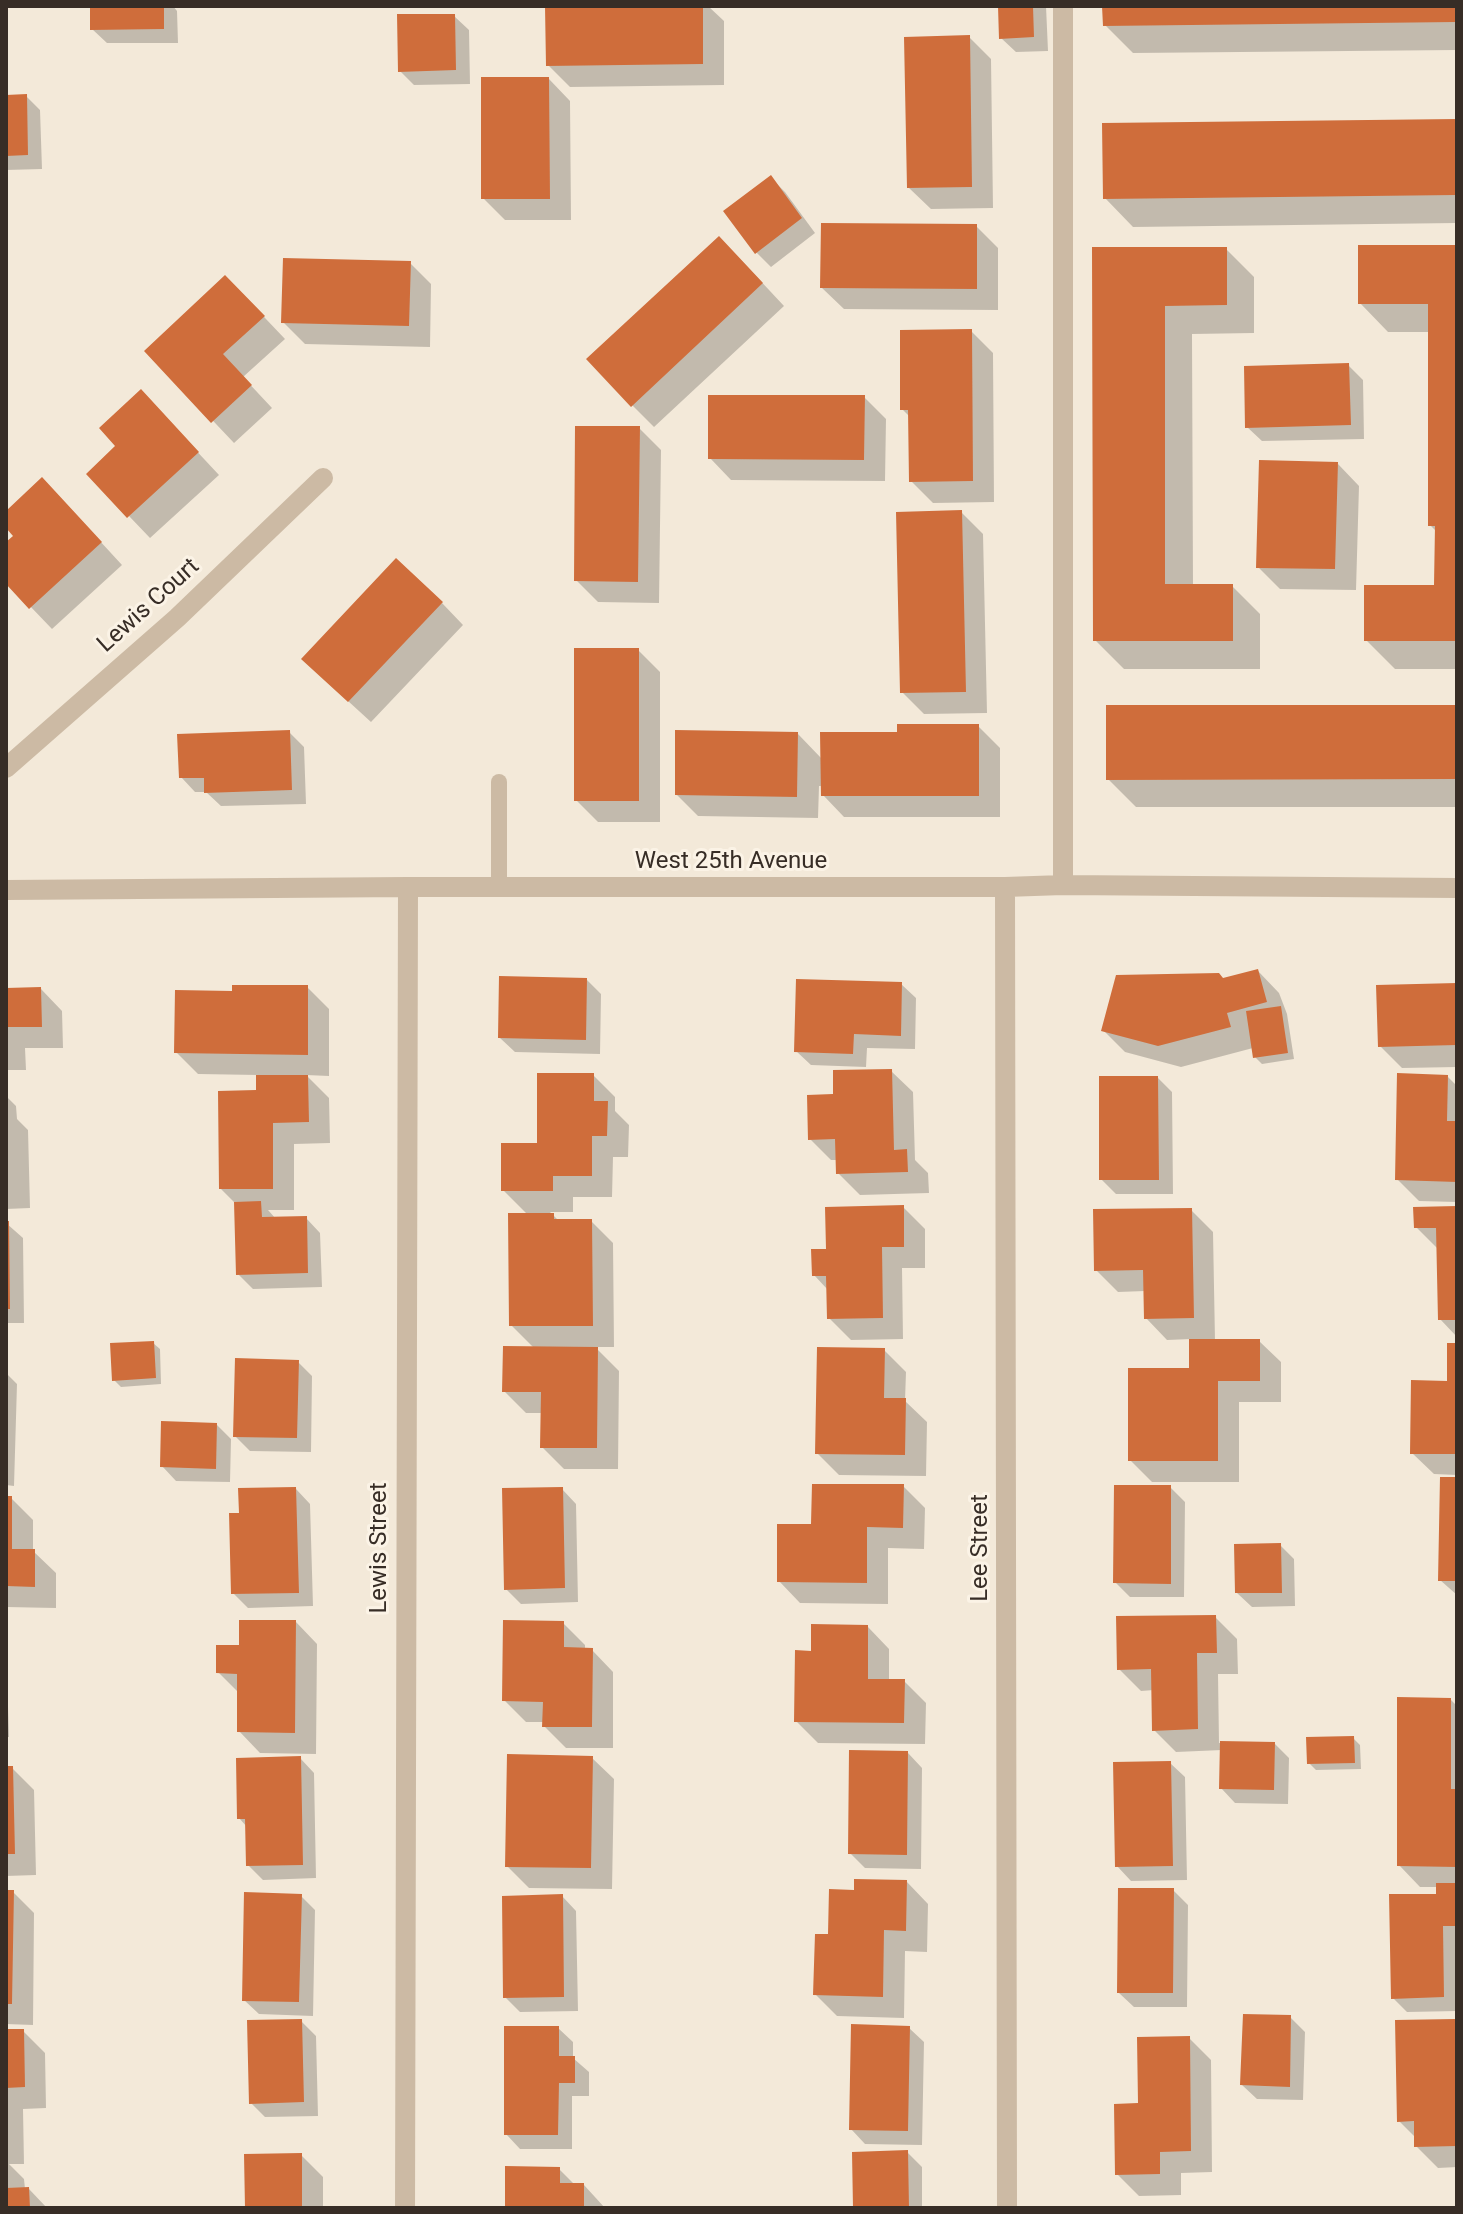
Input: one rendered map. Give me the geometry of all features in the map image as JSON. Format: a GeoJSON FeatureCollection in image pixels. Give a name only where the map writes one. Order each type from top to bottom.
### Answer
{"type":"FeatureCollection","features":[{"type":"Feature","properties":{"kind":"street"},"geometry":{"type":"LineString","coordinates":[[1063,6],[1063,885]]}},
{"type":"Feature","properties":{"kind":"street","name":"Lewis Court"},"geometry":{"type":"LineString","coordinates":[[6,768],[177,618],[323,478]]}},
{"type":"Feature","properties":{"kind":"street","name":"West 25th Avenue"},"geometry":{"type":"LineString","coordinates":[[6,890],[1063,885],[1457,888]]}},
{"type":"Feature","properties":{"kind":"street","name":"Lewis Street"},"geometry":{"type":"LineString","coordinates":[[405,2208],[408,887]]}},
{"type":"Feature","properties":{"kind":"street","name":"Lee Street"},"geometry":{"type":"LineString","coordinates":[[1005,887],[1007,2208]]}},
{"type":"Feature","properties":{"kind":"lane"},"geometry":{"type":"LineString","coordinates":[[499,782],[499,889]]}},
{"type":"Feature","properties":{"kind":"building"},"geometry":{"type":"Polygon","coordinates":[[[90,6],[164,6],[164,29],[90,30],[90,6]]]}},
{"type":"Feature","properties":{"kind":"building"},"geometry":{"type":"Polygon","coordinates":[[[545,6],[703,6],[703,64],[546,66],[545,6]]]}},
{"type":"Feature","properties":{"kind":"building"},"geometry":{"type":"Polygon","coordinates":[[[998,6],[1033,6],[1034,37],[999,39],[998,6]]]}},
{"type":"Feature","properties":{"kind":"building"},"geometry":{"type":"Polygon","coordinates":[[[1102,6],[1457,6],[1457,22],[1103,26],[1102,6]]]}},
{"type":"Feature","properties":{"kind":"building"},"geometry":{"type":"Polygon","coordinates":[[[397,14],[455,14],[456,70],[398,72],[397,14]]]}},
{"type":"Feature","properties":{"kind":"building"},"geometry":{"type":"Polygon","coordinates":[[[970,35],[972,187],[907,188],[904,37],[970,35]]]}},
{"type":"Feature","properties":{"kind":"building"},"geometry":{"type":"Polygon","coordinates":[[[481,77],[549,77],[550,199],[481,199],[481,77]]]}},
{"type":"Feature","properties":{"kind":"building"},"geometry":{"type":"Polygon","coordinates":[[[27,94],[28,155],[6,156],[6,95],[27,94]]]}},
{"type":"Feature","properties":{"kind":"building"},"geometry":{"type":"Polygon","coordinates":[[[1457,119],[1457,195],[1103,199],[1102,123],[1457,119]]]}},
{"type":"Feature","properties":{"kind":"building"},"geometry":{"type":"Polygon","coordinates":[[[771,175],[802,218],[755,254],[723,211],[771,175]]]}},
{"type":"Feature","properties":{"kind":"building"},"geometry":{"type":"Polygon","coordinates":[[[821,223],[977,224],[977,289],[820,288],[821,223]]]}},
{"type":"Feature","properties":{"kind":"building"},"geometry":{"type":"Polygon","coordinates":[[[719,236],[763,283],[631,407],[586,359],[719,236]]]}},
{"type":"Feature","properties":{"kind":"building"},"geometry":{"type":"Polygon","coordinates":[[[1358,245],[1457,245],[1457,641],[1364,641],[1364,585],[1434,585],[1435,526],[1428,526],[1428,304],[1358,304],[1358,245]]]}},
{"type":"Feature","properties":{"kind":"building"},"geometry":{"type":"Polygon","coordinates":[[[1092,247],[1227,247],[1227,305],[1165,306],[1165,584],[1233,584],[1233,641],[1093,641],[1092,247]]]}},
{"type":"Feature","properties":{"kind":"building"},"geometry":{"type":"Polygon","coordinates":[[[283,258],[411,261],[409,326],[281,323],[283,258]]]}},
{"type":"Feature","properties":{"kind":"building"},"geometry":{"type":"Polygon","coordinates":[[[225,275],[265,316],[223,354],[252,385],[211,423],[144,351],[225,275]]]}},
{"type":"Feature","properties":{"kind":"building"},"geometry":{"type":"Polygon","coordinates":[[[972,329],[973,481],[909,482],[908,410],[900,410],[900,330],[972,329]]]}},
{"type":"Feature","properties":{"kind":"building"},"geometry":{"type":"Polygon","coordinates":[[[1349,363],[1351,425],[1245,428],[1244,366],[1349,363]]]}},
{"type":"Feature","properties":{"kind":"building"},"geometry":{"type":"Polygon","coordinates":[[[141,389],[199,452],[127,518],[86,474],[115,446],[99,428],[141,389]]]}},
{"type":"Feature","properties":{"kind":"building"},"geometry":{"type":"Polygon","coordinates":[[[708,395],[865,395],[864,460],[708,459],[708,395]]]}},
{"type":"Feature","properties":{"kind":"building"},"geometry":{"type":"Polygon","coordinates":[[[575,426],[640,426],[638,582],[574,581],[575,426]]]}},
{"type":"Feature","properties":{"kind":"building"},"geometry":{"type":"Polygon","coordinates":[[[1259,460],[1338,462],[1335,569],[1256,568],[1259,460]]]}},
{"type":"Feature","properties":{"kind":"building"},"geometry":{"type":"Polygon","coordinates":[[[42,477],[102,542],[29,609],[6,584],[6,542],[13,536],[6,528],[6,511],[42,477]]]}},
{"type":"Feature","properties":{"kind":"building"},"geometry":{"type":"Polygon","coordinates":[[[962,510],[966,692],[900,693],[896,512],[962,510]]]}},
{"type":"Feature","properties":{"kind":"building"},"geometry":{"type":"Polygon","coordinates":[[[396,558],[443,602],[348,702],[301,659],[396,558]]]}},
{"type":"Feature","properties":{"kind":"building"},"geometry":{"type":"Polygon","coordinates":[[[574,648],[639,648],[639,801],[574,801],[574,648]]]}},
{"type":"Feature","properties":{"kind":"building"},"geometry":{"type":"Polygon","coordinates":[[[1106,705],[1457,705],[1457,779],[1106,780],[1106,705]]]}},
{"type":"Feature","properties":{"kind":"building"},"geometry":{"type":"Polygon","coordinates":[[[897,724],[979,724],[979,796],[821,796],[820,732],[897,732],[897,724]]]}},
{"type":"Feature","properties":{"kind":"building"},"geometry":{"type":"Polygon","coordinates":[[[290,730],[292,790],[204,793],[204,778],[179,778],[177,734],[290,730]]]}},
{"type":"Feature","properties":{"kind":"building"},"geometry":{"type":"Polygon","coordinates":[[[675,730],[798,732],[797,797],[675,795],[675,730]]]}},
{"type":"Feature","properties":{"kind":"building"},"geometry":{"type":"Polygon","coordinates":[[[1258,969],[1267,1002],[1227,1013],[1231,1027],[1158,1046],[1101,1031],[1116,975],[1219,973],[1223,978],[1258,969]]]}},
{"type":"Feature","properties":{"kind":"building"},"geometry":{"type":"Polygon","coordinates":[[[499,976],[587,978],[586,1040],[498,1038],[499,976]]]}},
{"type":"Feature","properties":{"kind":"building"},"geometry":{"type":"Polygon","coordinates":[[[796,979],[902,982],[901,1036],[854,1034],[853,1054],[794,1052],[796,979]]]}},
{"type":"Feature","properties":{"kind":"building"},"geometry":{"type":"Polygon","coordinates":[[[1457,983],[1457,1045],[1378,1047],[1376,985],[1457,983]]]}},
{"type":"Feature","properties":{"kind":"building"},"geometry":{"type":"Polygon","coordinates":[[[232,985],[308,985],[308,1055],[174,1053],[175,990],[232,991],[232,985]]]}},
{"type":"Feature","properties":{"kind":"building"},"geometry":{"type":"Polygon","coordinates":[[[41,987],[42,1027],[6,1027],[6,988],[41,987]]]}},
{"type":"Feature","properties":{"kind":"building"},"geometry":{"type":"Polygon","coordinates":[[[1281,1006],[1288,1053],[1253,1058],[1246,1011],[1281,1006]]]}},
{"type":"Feature","properties":{"kind":"building"},"geometry":{"type":"Polygon","coordinates":[[[892,1069],[894,1150],[907,1149],[908,1172],[836,1174],[835,1139],[808,1140],[807,1095],[833,1094],[833,1070],[892,1069]]]}},
{"type":"Feature","properties":{"kind":"building"},"geometry":{"type":"Polygon","coordinates":[[[537,1073],[594,1073],[594,1101],[608,1101],[607,1136],[592,1136],[592,1176],[553,1176],[553,1191],[501,1191],[501,1143],[537,1143],[537,1073]]]}},
{"type":"Feature","properties":{"kind":"building"},"geometry":{"type":"Polygon","coordinates":[[[1397,1073],[1448,1075],[1447,1121],[1457,1121],[1457,1182],[1395,1180],[1397,1073]]]}},
{"type":"Feature","properties":{"kind":"building"},"geometry":{"type":"Polygon","coordinates":[[[256,1075],[308,1075],[309,1122],[273,1123],[273,1189],[219,1189],[218,1091],[256,1090],[256,1075]]]}},
{"type":"Feature","properties":{"kind":"building"},"geometry":{"type":"Polygon","coordinates":[[[1099,1076],[1158,1076],[1159,1180],[1099,1180],[1099,1076]]]}},
{"type":"Feature","properties":{"kind":"building"},"geometry":{"type":"Polygon","coordinates":[[[261,1201],[262,1217],[307,1216],[308,1273],[236,1275],[234,1202],[261,1201]]]}},
{"type":"Feature","properties":{"kind":"building"},"geometry":{"type":"Polygon","coordinates":[[[904,1205],[904,1247],[882,1247],[883,1318],[827,1319],[826,1276],[812,1276],[811,1249],[826,1249],[825,1207],[904,1205]]]}},
{"type":"Feature","properties":{"kind":"building"},"geometry":{"type":"Polygon","coordinates":[[[1457,1206],[1457,1320],[1438,1320],[1436,1228],[1414,1228],[1413,1207],[1457,1206]]]}},
{"type":"Feature","properties":{"kind":"building"},"geometry":{"type":"Polygon","coordinates":[[[1192,1208],[1194,1318],[1144,1319],[1143,1270],[1094,1271],[1093,1209],[1192,1208]]]}},
{"type":"Feature","properties":{"kind":"building"},"geometry":{"type":"Polygon","coordinates":[[[508,1213],[554,1213],[554,1219],[592,1219],[593,1326],[509,1326],[508,1213]]]}},
{"type":"Feature","properties":{"kind":"building"},"geometry":{"type":"Polygon","coordinates":[[[6,1221],[9,1221],[10,1309],[6,1309],[6,1221]]]}},
{"type":"Feature","properties":{"kind":"building"},"geometry":{"type":"Polygon","coordinates":[[[1189,1339],[1260,1339],[1260,1381],[1218,1381],[1218,1461],[1128,1461],[1128,1368],[1189,1368],[1189,1339]]]}},
{"type":"Feature","properties":{"kind":"building"},"geometry":{"type":"Polygon","coordinates":[[[154,1341],[156,1378],[112,1381],[110,1343],[154,1341]]]}},
{"type":"Feature","properties":{"kind":"building"},"geometry":{"type":"Polygon","coordinates":[[[1447,1343],[1457,1343],[1457,1454],[1410,1454],[1411,1380],[1447,1381],[1447,1343]]]}},
{"type":"Feature","properties":{"kind":"building"},"geometry":{"type":"Polygon","coordinates":[[[503,1346],[598,1347],[597,1448],[540,1448],[541,1392],[502,1392],[503,1346]]]}},
{"type":"Feature","properties":{"kind":"building"},"geometry":{"type":"Polygon","coordinates":[[[817,1347],[885,1348],[884,1398],[906,1398],[905,1455],[815,1454],[817,1347]]]}},
{"type":"Feature","properties":{"kind":"building"},"geometry":{"type":"Polygon","coordinates":[[[235,1358],[299,1360],[297,1438],[233,1437],[235,1358]]]}},
{"type":"Feature","properties":{"kind":"building"},"geometry":{"type":"Polygon","coordinates":[[[161,1421],[217,1423],[216,1469],[160,1467],[161,1421]]]}},
{"type":"Feature","properties":{"kind":"building"},"geometry":{"type":"Polygon","coordinates":[[[1440,1477],[1457,1477],[1457,1581],[1438,1581],[1440,1477]]]}},
{"type":"Feature","properties":{"kind":"building"},"geometry":{"type":"Polygon","coordinates":[[[812,1484],[904,1484],[903,1528],[867,1527],[867,1583],[777,1582],[777,1524],[811,1524],[812,1484]]]}},
{"type":"Feature","properties":{"kind":"building"},"geometry":{"type":"Polygon","coordinates":[[[1114,1485],[1171,1485],[1171,1584],[1113,1583],[1114,1485]]]}},
{"type":"Feature","properties":{"kind":"building"},"geometry":{"type":"Polygon","coordinates":[[[296,1487],[299,1593],[231,1594],[229,1513],[239,1513],[238,1488],[296,1487]]]}},
{"type":"Feature","properties":{"kind":"building"},"geometry":{"type":"Polygon","coordinates":[[[563,1487],[565,1588],[504,1590],[502,1488],[563,1487]]]}},
{"type":"Feature","properties":{"kind":"building"},"geometry":{"type":"Polygon","coordinates":[[[6,1496],[12,1496],[12,1549],[35,1549],[35,1587],[6,1586],[6,1496]]]}},
{"type":"Feature","properties":{"kind":"building"},"geometry":{"type":"Polygon","coordinates":[[[1281,1543],[1282,1593],[1235,1593],[1234,1544],[1281,1543]]]}},
{"type":"Feature","properties":{"kind":"building"},"geometry":{"type":"Polygon","coordinates":[[[1216,1615],[1217,1653],[1197,1653],[1198,1729],[1152,1731],[1151,1669],[1117,1670],[1116,1616],[1216,1615]]]}},
{"type":"Feature","properties":{"kind":"building"},"geometry":{"type":"Polygon","coordinates":[[[239,1620],[296,1620],[295,1733],[237,1732],[237,1674],[216,1673],[216,1645],[239,1645],[239,1620]]]}},
{"type":"Feature","properties":{"kind":"building"},"geometry":{"type":"Polygon","coordinates":[[[503,1620],[564,1621],[564,1647],[593,1648],[592,1727],[542,1727],[543,1702],[502,1701],[503,1620]]]}},
{"type":"Feature","properties":{"kind":"building"},"geometry":{"type":"Polygon","coordinates":[[[811,1624],[868,1625],[868,1679],[905,1679],[904,1723],[794,1722],[795,1650],[811,1651],[811,1624]]]}},
{"type":"Feature","properties":{"kind":"building"},"geometry":{"type":"Polygon","coordinates":[[[1397,1697],[1451,1698],[1451,1789],[1457,1789],[1457,1867],[1397,1866],[1397,1697]]]}},
{"type":"Feature","properties":{"kind":"building"},"geometry":{"type":"Polygon","coordinates":[[[1354,1736],[1355,1763],[1307,1764],[1306,1737],[1354,1736]]]}},
{"type":"Feature","properties":{"kind":"building"},"geometry":{"type":"Polygon","coordinates":[[[1220,1741],[1275,1742],[1274,1790],[1219,1789],[1220,1741]]]}},
{"type":"Feature","properties":{"kind":"building"},"geometry":{"type":"Polygon","coordinates":[[[849,1750],[908,1751],[907,1855],[848,1854],[849,1750]]]}},
{"type":"Feature","properties":{"kind":"building"},"geometry":{"type":"Polygon","coordinates":[[[507,1754],[593,1756],[591,1868],[505,1867],[507,1754]]]}},
{"type":"Feature","properties":{"kind":"building"},"geometry":{"type":"Polygon","coordinates":[[[301,1756],[303,1865],[246,1866],[245,1819],[237,1819],[236,1758],[301,1756]]]}},
{"type":"Feature","properties":{"kind":"building"},"geometry":{"type":"Polygon","coordinates":[[[1171,1761],[1173,1866],[1115,1867],[1113,1762],[1171,1761]]]}},
{"type":"Feature","properties":{"kind":"building"},"geometry":{"type":"Polygon","coordinates":[[[6,1766],[13,1766],[15,1854],[6,1854],[6,1766]]]}},
{"type":"Feature","properties":{"kind":"building"},"geometry":{"type":"Polygon","coordinates":[[[854,1879],[907,1880],[906,1931],[884,1930],[883,1997],[813,1995],[815,1934],[828,1934],[829,1889],[854,1890],[854,1879]]]}},
{"type":"Feature","properties":{"kind":"building"},"geometry":{"type":"Polygon","coordinates":[[[1436,1883],[1457,1883],[1457,1926],[1443,1926],[1444,1997],[1391,1999],[1389,1894],[1436,1894],[1436,1883]]]}},
{"type":"Feature","properties":{"kind":"building"},"geometry":{"type":"Polygon","coordinates":[[[1118,1888],[1174,1888],[1173,1993],[1117,1993],[1118,1888]]]}},
{"type":"Feature","properties":{"kind":"building"},"geometry":{"type":"Polygon","coordinates":[[[6,1890],[14,1890],[12,2004],[6,2004],[6,1890]]]}},
{"type":"Feature","properties":{"kind":"building"},"geometry":{"type":"Polygon","coordinates":[[[244,1892],[302,1894],[299,2002],[242,2001],[244,1892]]]}},
{"type":"Feature","properties":{"kind":"building"},"geometry":{"type":"Polygon","coordinates":[[[563,1894],[564,1997],[503,1998],[502,1896],[563,1894]]]}},
{"type":"Feature","properties":{"kind":"building"},"geometry":{"type":"Polygon","coordinates":[[[1243,2014],[1291,2015],[1290,2087],[1240,2085],[1243,2014]]]}},
{"type":"Feature","properties":{"kind":"building"},"geometry":{"type":"Polygon","coordinates":[[[302,2019],[304,2102],[249,2104],[247,2020],[302,2019]]]}},
{"type":"Feature","properties":{"kind":"building"},"geometry":{"type":"Polygon","coordinates":[[[1455,2019],[1457,2146],[1414,2147],[1414,2121],[1397,2122],[1395,2020],[1455,2019]]]}},
{"type":"Feature","properties":{"kind":"building"},"geometry":{"type":"Polygon","coordinates":[[[851,2024],[910,2026],[908,2131],[849,2130],[851,2024]]]}},
{"type":"Feature","properties":{"kind":"building"},"geometry":{"type":"Polygon","coordinates":[[[504,2026],[559,2026],[559,2056],[575,2056],[575,2083],[559,2083],[558,2135],[504,2135],[504,2026]]]}},
{"type":"Feature","properties":{"kind":"building"},"geometry":{"type":"Polygon","coordinates":[[[6,2029],[24,2029],[25,2087],[6,2088],[6,2029]]]}},
{"type":"Feature","properties":{"kind":"building"},"geometry":{"type":"Polygon","coordinates":[[[1190,2036],[1191,2151],[1160,2152],[1160,2174],[1115,2175],[1114,2104],[1138,2103],[1137,2037],[1190,2036]]]}},
{"type":"Feature","properties":{"kind":"building"},"geometry":{"type":"Polygon","coordinates":[[[908,2150],[909,2208],[853,2208],[852,2152],[908,2150]]]}},
{"type":"Feature","properties":{"kind":"building"},"geometry":{"type":"Polygon","coordinates":[[[302,2153],[302,2208],[245,2208],[244,2154],[302,2153]]]}},
{"type":"Feature","properties":{"kind":"building"},"geometry":{"type":"Polygon","coordinates":[[[505,2166],[560,2167],[560,2183],[584,2183],[584,2208],[505,2208],[505,2166]]]}},
{"type":"Feature","properties":{"kind":"building"},"geometry":{"type":"Polygon","coordinates":[[[29,2187],[30,2208],[6,2208],[6,2188],[29,2187]]]}}]}
